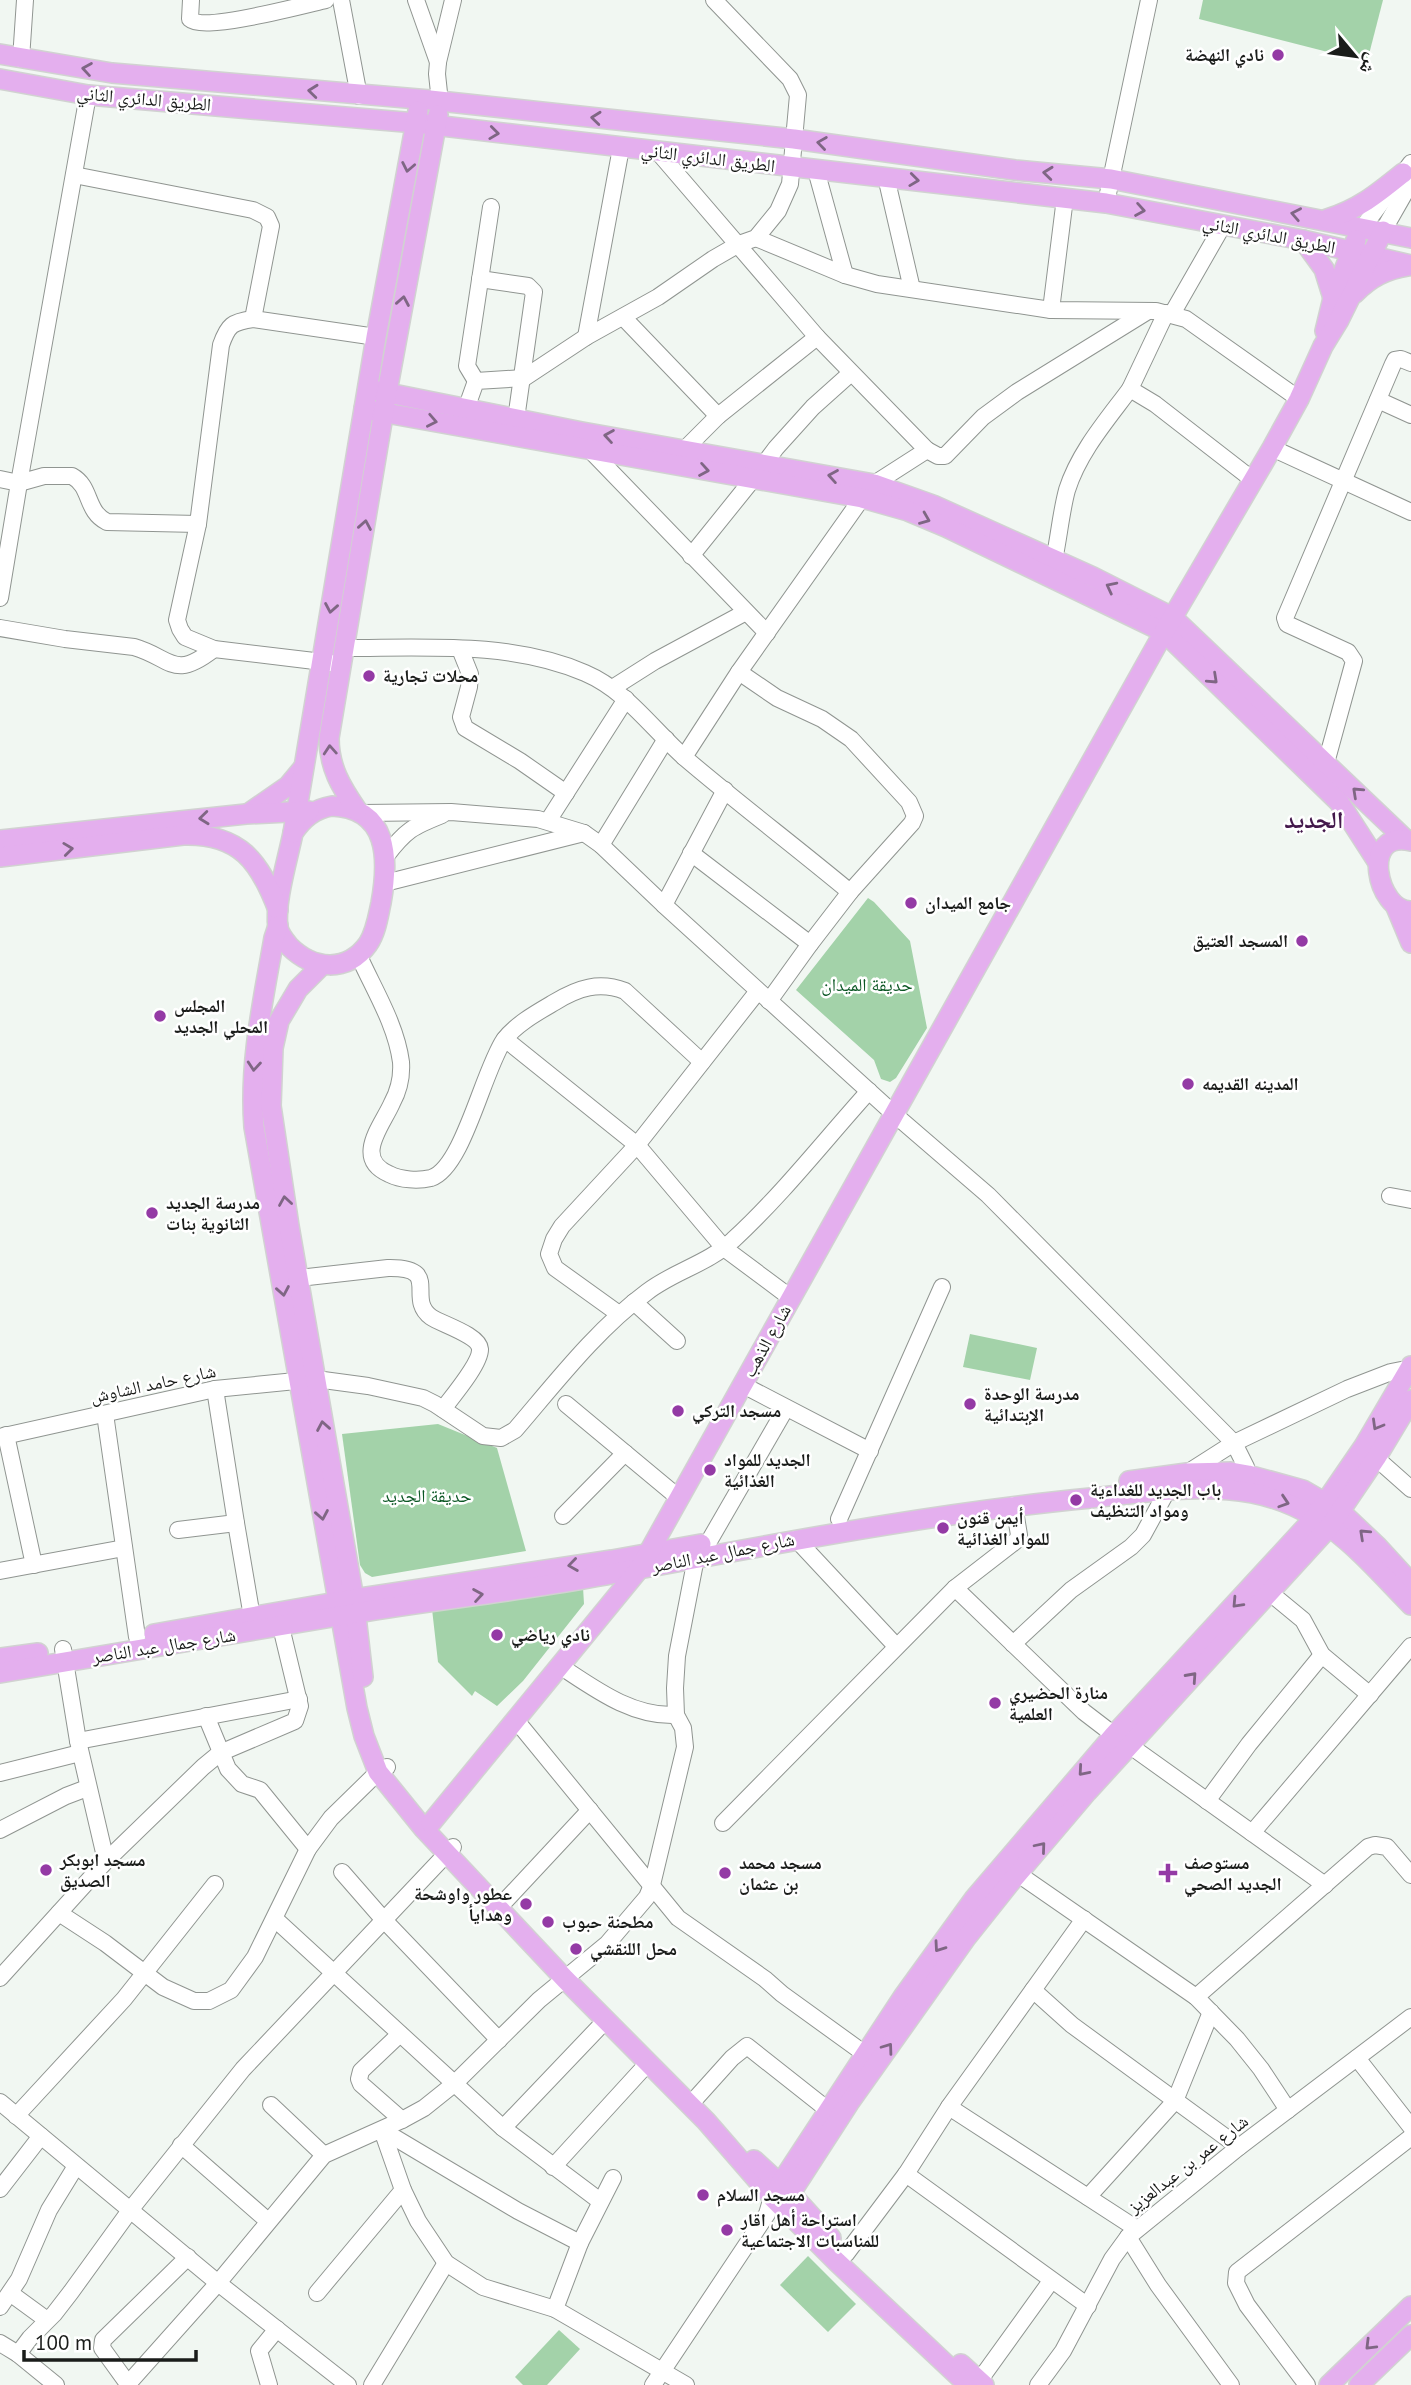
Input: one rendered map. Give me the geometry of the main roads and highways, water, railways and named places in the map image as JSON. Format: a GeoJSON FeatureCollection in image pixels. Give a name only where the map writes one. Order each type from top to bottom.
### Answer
{"type":"FeatureCollection","features":[{"type":"Feature","properties":{"kind":"main road","name":"الطريق الدائري الثاني"},"geometry":{"type":"LineString","coordinates":[[0,54],[112,73],[430,101],[794,139],[1015,170],[1111,179],[1411,238]]}},
{"type":"Feature","properties":{"kind":"main road","name":"الطريق الدائري الثاني"},"geometry":{"type":"LineString","coordinates":[[0,79],[88,95],[416,123],[1065,198],[1303,240],[1411,265]]}},
{"type":"Feature","properties":{"kind":"main road"},"geometry":{"type":"LineString","coordinates":[[380,397],[376,337],[416,123],[430,101]]}},
{"type":"Feature","properties":{"kind":"main road"},"geometry":{"type":"LineString","coordinates":[[430,101],[437,126],[380,397],[336,658],[304,767],[305,811],[293,833],[258,1030],[252,1102],[254,1127],[307,1379],[347,1608],[360,1724],[402,1803],[569,1975],[696,2098],[778,2199],[846,2254],[977,2384]]}},
{"type":"Feature","properties":{"kind":"main road"},"geometry":{"type":"LineString","coordinates":[[1325,220],[1350,212],[1408,173]]}},
{"type":"Feature","properties":{"kind":"main road"},"geometry":{"type":"LineString","coordinates":[[1361,253],[1363,227]]}},
{"type":"Feature","properties":{"kind":"main road"},"geometry":{"type":"LineString","coordinates":[[1361,253],[1382,231]]}},
{"type":"Feature","properties":{"kind":"main road"},"geometry":{"type":"LineString","coordinates":[[1303,240],[1324,269],[1340,300],[1376,275],[1392,268],[1411,265]]}},
{"type":"Feature","properties":{"kind":"main road","name":"شارع الذهب"},"geometry":{"type":"LineString","coordinates":[[431,1823],[644,1560],[1168,625],[1299,399],[1323,346],[1327,317],[1340,300],[1361,253]]}},
{"type":"Feature","properties":{"kind":"main road"},"geometry":{"type":"LineString","coordinates":[[380,397],[590,450],[759,472],[933,505],[1054,560],[1168,625],[1326,763],[1409,840]]}},
{"type":"Feature","properties":{"kind":"main road"},"geometry":{"type":"LineString","coordinates":[[307,1379],[299,1278],[273,1129],[270,1078],[279,1021],[298,989],[321,966],[344,962],[358,954],[373,935],[385,883],[386,856],[376,830],[360,812],[333,770],[329,756],[336,658],[364,409],[380,397],[467,409],[685,449],[759,472]]}},
{"type":"Feature","properties":{"kind":"main road"},"geometry":{"type":"LineString","coordinates":[[868,491],[908,512],[1168,625],[1339,802],[1377,862]]}},
{"type":"Feature","properties":{"kind":"main road"},"geometry":{"type":"LineString","coordinates":[[246,814],[288,786],[304,767]]}},
{"type":"Feature","properties":{"kind":"main road"},"geometry":{"type":"LineString","coordinates":[[0,840],[246,814],[305,811],[331,806],[360,812]]}},
{"type":"Feature","properties":{"kind":"main road"},"geometry":{"type":"LineString","coordinates":[[0,856],[183,835],[208,836],[232,845],[259,867],[278,918],[280,933],[295,952],[321,966]]}},
{"type":"Feature","properties":{"kind":"main road"},"geometry":{"type":"LineString","coordinates":[[1409,840],[1396,840],[1387,844],[1380,852],[1377,869],[1391,902],[1404,909],[1411,943]]}},
{"type":"Feature","properties":{"kind":"main road"},"geometry":{"type":"LineString","coordinates":[[1122,1740],[1269,1592],[1328,1514],[1364,1446],[1410,1370]]}},
{"type":"Feature","properties":{"kind":"main road"},"geometry":{"type":"LineString","coordinates":[[778,2199],[828,2110],[953,1927],[1010,1869],[1122,1740],[1328,1514],[1376,1458],[1410,1405]]}},
{"type":"Feature","properties":{"kind":"main road","name":"شارع جمال عبد الناصر"},"geometry":{"type":"LineString","coordinates":[[702,1550],[839,1518],[913,1506],[1187,1473],[1213,1472],[1250,1484]]}},
{"type":"Feature","properties":{"kind":"main road","name":"شارع جمال عبد الناصر"},"geometry":{"type":"LineString","coordinates":[[0,1672],[137,1637],[253,1618],[586,1579],[644,1560],[702,1550],[796,1539],[1014,1505],[1250,1484],[1303,1490],[1411,1605]]}},
{"type":"Feature","properties":{"kind":"main road","name":"شارع جمال عبد الناصر"},"geometry":{"type":"LineString","coordinates":[[1328,1514],[1377,1546],[1411,1584]]}},
{"type":"Feature","properties":{"kind":"main road","name":"شارع جمال عبد الناصر"},"geometry":{"type":"LineString","coordinates":[[0,1658],[63,1656],[281,1627],[347,1608],[612,1560],[644,1560]]}},
{"type":"Feature","properties":{"kind":"main road"},"geometry":{"type":"LineString","coordinates":[[586,1579],[600,1592],[604,1611]]}},
{"type":"Feature","properties":{"kind":"main road"},"geometry":{"type":"LineString","coordinates":[[347,1608],[358,1635],[367,1707],[382,1769],[431,1823],[449,1850],[506,1900],[606,2021],[706,2121],[837,2262],[977,2384]]}},
{"type":"Feature","properties":{"kind":"main road"},"geometry":{"type":"LineString","coordinates":[[778,2199],[966,1938],[1010,1869]]}},
{"type":"Feature","properties":{"kind":"main road"},"geometry":{"type":"LineString","coordinates":[[1329,2385],[1411,2306]]}},
{"type":"Feature","properties":{"kind":"main road"},"geometry":{"type":"LineString","coordinates":[[1359,2385],[1411,2335]]}},
{"type":"Feature","properties":{"kind":"place","name":"نادي النهضة"},"geometry":{"type":"Point","coordinates":[1278,55]}},
{"type":"Feature","properties":{"kind":"place","name":"محلات تجارية"},"geometry":{"type":"Point","coordinates":[369,676]}},
{"type":"Feature","properties":{"kind":"place","name":"جامع الميدان"},"geometry":{"type":"Point","coordinates":[911,903]}},
{"type":"Feature","properties":{"kind":"place","name":"المسجد العتيق"},"geometry":{"type":"Point","coordinates":[1302,941]}},
{"type":"Feature","properties":{"kind":"place","name":"المجلس المحلي الجديد"},"geometry":{"type":"Point","coordinates":[160,1016]}},
{"type":"Feature","properties":{"kind":"place","name":"المدينه القديمه"},"geometry":{"type":"Point","coordinates":[1188,1084]}},
{"type":"Feature","properties":{"kind":"place","name":"مدرسة الجديد الثانوية بنات"},"geometry":{"type":"Point","coordinates":[152,1213]}},
{"type":"Feature","properties":{"kind":"place","name":"مدرسة الوحدة الإبتدائية"},"geometry":{"type":"Point","coordinates":[970,1404]}},
{"type":"Feature","properties":{"kind":"place","name":"مسجد التركي"},"geometry":{"type":"Point","coordinates":[678,1411]}},
{"type":"Feature","properties":{"kind":"place","name":"الجديد للمواد الغذائية"},"geometry":{"type":"Point","coordinates":[710,1470]}},
{"type":"Feature","properties":{"kind":"place","name":"باب الجديد للغداءية ومواد التنظيف"},"geometry":{"type":"Point","coordinates":[1076,1500]}},
{"type":"Feature","properties":{"kind":"place","name":"أيمن قنون للمواد الغذائية"},"geometry":{"type":"Point","coordinates":[943,1528]}},
{"type":"Feature","properties":{"kind":"place","name":"نادي رياضي"},"geometry":{"type":"Point","coordinates":[497,1635]}},
{"type":"Feature","properties":{"kind":"place","name":"منارة الحضيري العلمية"},"geometry":{"type":"Point","coordinates":[995,1703]}},
{"type":"Feature","properties":{"kind":"place","name":"مسجد ابوبكر الصديق"},"geometry":{"type":"Point","coordinates":[46,1870]}},
{"type":"Feature","properties":{"kind":"place","name":"مسجد محمد بن عثمان"},"geometry":{"type":"Point","coordinates":[725,1873]}},
{"type":"Feature","properties":{"kind":"place","name":"مستوصف الجديد الصحي"},"geometry":{"type":"Point","coordinates":[1168,1873]}},
{"type":"Feature","properties":{"kind":"place","name":"عطور واوشحة وهدايأ"},"geometry":{"type":"Point","coordinates":[526,1904]}},
{"type":"Feature","properties":{"kind":"place","name":"مطحنة حبوب"},"geometry":{"type":"Point","coordinates":[548,1922]}},
{"type":"Feature","properties":{"kind":"place","name":"محل اللنقشي"},"geometry":{"type":"Point","coordinates":[576,1949]}},
{"type":"Feature","properties":{"kind":"place","name":"مسجد السلام"},"geometry":{"type":"Point","coordinates":[703,2195]}},
{"type":"Feature","properties":{"kind":"place","name":"استراحة أهل اقار للمناسبات الاجتماعية"},"geometry":{"type":"Point","coordinates":[727,2230]}},
{"type":"Feature","properties":{"kind":"district","name":"الجديد"},"geometry":{"type":"Point","coordinates":[1314,820]}},
{"type":"Feature","properties":{"kind":"park label","name":"حديقة الميدان"},"geometry":{"type":"Point","coordinates":[867,985]}},
{"type":"Feature","properties":{"kind":"park label","name":"حديقة الجديد"},"geometry":{"type":"Point","coordinates":[427,1496]}}]}
